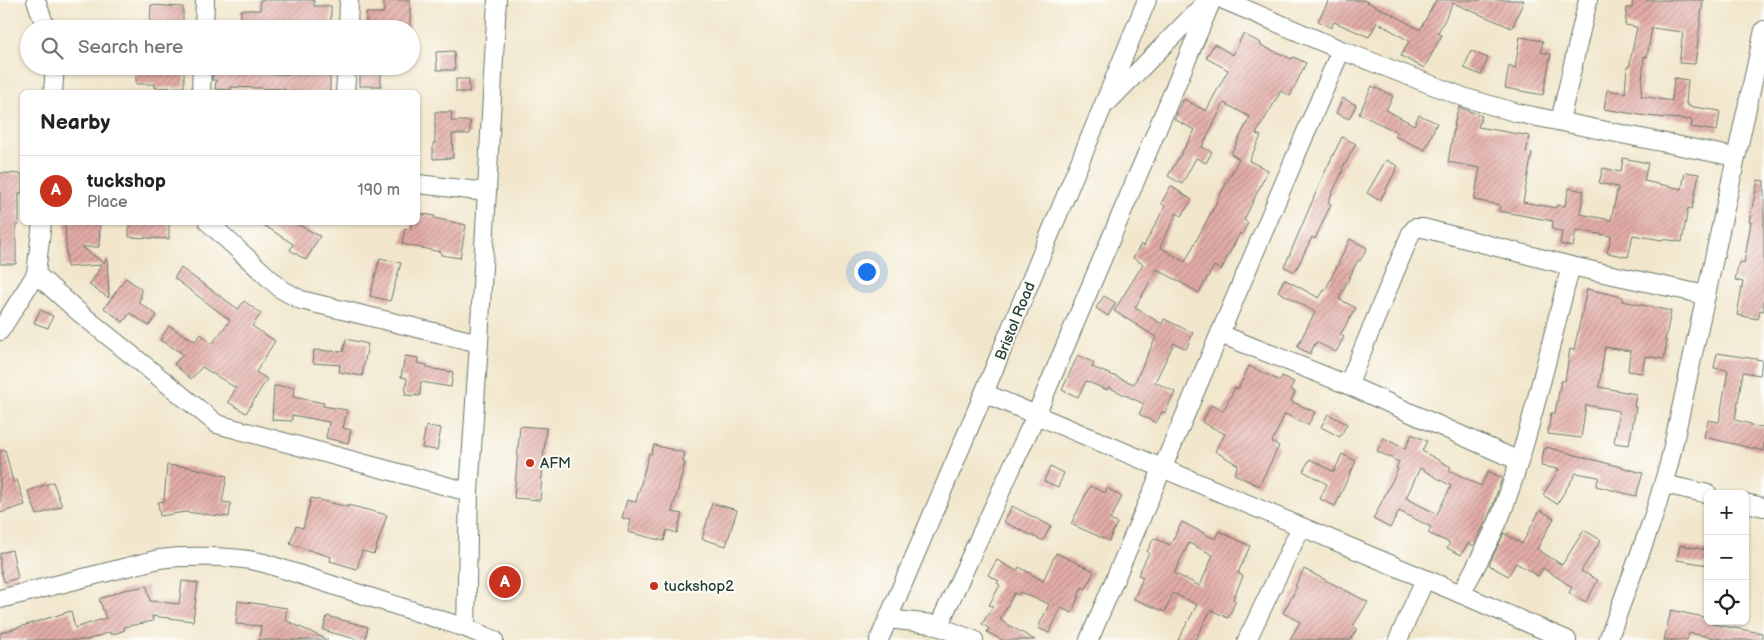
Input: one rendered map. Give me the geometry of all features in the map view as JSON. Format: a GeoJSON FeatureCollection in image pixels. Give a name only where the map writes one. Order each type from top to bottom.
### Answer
{"type":"FeatureCollection","features":[{"type":"Feature","properties":{"kind":"street"},"geometry":{"type":"LineString","coordinates":[[36,0],[43,20]]}},
{"type":"Feature","properties":{"kind":"street"},"geometry":{"type":"LineString","coordinates":[[204,20],[205,0]]}},
{"type":"Feature","properties":{"kind":"street"},"geometry":{"type":"LineString","coordinates":[[348,20],[349,0]]}},
{"type":"Feature","properties":{"kind":"street"},"geometry":{"type":"LineString","coordinates":[[466,628],[469,492],[479,343],[497,0]]}},
{"type":"Feature","properties":{"kind":"street","name":"Bristol Road"},"geometry":{"type":"LineString","coordinates":[[879,640],[984,394],[1147,0]]}},
{"type":"Feature","properties":{"kind":"street"},"geometry":{"type":"LineString","coordinates":[[1103,107],[1210,0]]}},
{"type":"Feature","properties":{"kind":"street"},"geometry":{"type":"LineString","coordinates":[[939,625],[1036,414],[1210,0]]}},
{"type":"Feature","properties":{"kind":"street"},"geometry":{"type":"LineString","coordinates":[[1224,0],[1342,50],[1486,105],[1735,157]]}},
{"type":"Feature","properties":{"kind":"street"},"geometry":{"type":"LineString","coordinates":[[1560,121],[1588,0]]}},
{"type":"Feature","properties":{"kind":"street"},"geometry":{"type":"LineString","coordinates":[[1608,640],[1664,484],[1764,30]]}},
{"type":"Feature","properties":{"kind":"street"},"geometry":{"type":"LineString","coordinates":[[1089,640],[1342,50]]}},
{"type":"Feature","properties":{"kind":"street"},"geometry":{"type":"LineString","coordinates":[[54,90],[55,75]]}},
{"type":"Feature","properties":{"kind":"street"},"geometry":{"type":"LineString","coordinates":[[201,90],[202,75]]}},
{"type":"Feature","properties":{"kind":"street"},"geometry":{"type":"LineString","coordinates":[[346,90],[347,75]]}},
{"type":"Feature","properties":{"kind":"street"},"geometry":{"type":"LineString","coordinates":[[420,184],[487,192]]}},
{"type":"Feature","properties":{"kind":"street"},"geometry":{"type":"LineString","coordinates":[[0,331],[36,274],[42,225]]}},
{"type":"Feature","properties":{"kind":"street"},"geometry":{"type":"LineString","coordinates":[[211,225],[281,290],[290,296],[479,343]]}},
{"type":"Feature","properties":{"kind":"street"},"geometry":{"type":"LineString","coordinates":[[1348,385],[1415,228],[1423,228],[1571,266],[1706,295]]}},
{"type":"Feature","properties":{"kind":"street"},"geometry":{"type":"LineString","coordinates":[[1461,594],[1501,514],[1519,461],[1571,266]]}},
{"type":"Feature","properties":{"kind":"street"},"geometry":{"type":"LineString","coordinates":[[36,274],[81,314],[217,424],[469,492]]}},
{"type":"Feature","properties":{"kind":"street"},"geometry":{"type":"LineString","coordinates":[[1220,334],[1348,385],[1519,461]]}},
{"type":"Feature","properties":{"kind":"street"},"geometry":{"type":"LineString","coordinates":[[984,394],[1036,414],[1461,594],[1558,638]]}},
{"type":"Feature","properties":{"kind":"street"},"geometry":{"type":"LineString","coordinates":[[1664,484],[1704,493]]}},
{"type":"Feature","properties":{"kind":"street"},"geometry":{"type":"LineString","coordinates":[[1749,503],[1764,507]]}},
{"type":"Feature","properties":{"kind":"street"},"geometry":{"type":"LineString","coordinates":[[1247,640],[1301,527]]}},
{"type":"Feature","properties":{"kind":"street"},"geometry":{"type":"LineString","coordinates":[[0,599],[159,559],[180,557],[243,559],[264,563],[466,628],[494,640]]}},
{"type":"Feature","properties":{"kind":"street"},"geometry":{"type":"LineString","coordinates":[[1398,640],[1425,579]]}},
{"type":"Feature","properties":{"kind":"street"},"geometry":{"type":"LineString","coordinates":[[888,619],[939,625],[974,640]]}},
{"type":"Feature","properties":{"kind":"building"},"geometry":{"type":"Polygon","coordinates":[[[260,0],[314,0],[314,6],[331,6],[331,20],[241,20],[241,10],[260,10],[260,0]]]}},
{"type":"Feature","properties":{"kind":"building"},"geometry":{"type":"Polygon","coordinates":[[[384,0],[410,0],[410,20],[366,20],[366,13],[384,13],[384,0]]]}},
{"type":"Feature","properties":{"kind":"building"},"geometry":{"type":"Polygon","coordinates":[[[1329,0],[1363,0],[1420,30],[1436,0],[1524,0],[1512,28],[1453,3],[1438,33],[1442,35],[1424,68],[1401,56],[1409,41],[1377,22],[1369,37],[1334,22],[1331,28],[1318,21],[1329,0]]]}},
{"type":"Feature","properties":{"kind":"building"},"geometry":{"type":"Polygon","coordinates":[[[1633,0],[1703,0],[1695,64],[1679,63],[1683,32],[1652,28],[1647,57],[1644,56],[1641,96],[1672,101],[1674,78],[1688,80],[1686,104],[1688,106],[1720,111],[1717,131],[1691,127],[1692,120],[1646,116],[1604,109],[1607,90],[1625,93],[1627,67],[1629,67],[1637,27],[1625,25],[1627,8],[1632,8],[1633,0]]]}},
{"type":"Feature","properties":{"kind":"building"},"geometry":{"type":"Polygon","coordinates":[[[151,5],[183,7],[183,20],[150,20],[151,5]]]}},
{"type":"Feature","properties":{"kind":"building"},"geometry":{"type":"Polygon","coordinates":[[[1243,34],[1261,43],[1260,45],[1306,63],[1290,96],[1281,91],[1256,134],[1261,136],[1249,161],[1268,170],[1244,220],[1248,223],[1242,235],[1240,233],[1221,270],[1214,266],[1199,293],[1157,269],[1135,308],[1162,324],[1164,319],[1193,333],[1186,349],[1174,343],[1155,382],[1175,392],[1165,413],[1162,412],[1156,423],[1139,414],[1144,404],[1108,387],[1107,390],[1086,381],[1078,397],[1062,390],[1078,355],[1094,363],[1092,367],[1134,384],[1156,337],[1114,311],[1143,264],[1133,258],[1141,244],[1144,246],[1165,206],[1161,203],[1171,186],[1192,200],[1181,216],[1177,213],[1160,247],[1185,262],[1239,159],[1231,154],[1250,117],[1224,103],[1202,147],[1212,152],[1206,163],[1196,158],[1182,184],[1168,176],[1195,130],[1174,119],[1184,99],[1206,111],[1228,70],[1206,58],[1214,44],[1233,55],[1243,34]]]}},
{"type":"Feature","properties":{"kind":"building"},"geometry":{"type":"Polygon","coordinates":[[[1520,37],[1543,41],[1541,52],[1551,54],[1543,95],[1505,88],[1509,66],[1515,69],[1520,37]]]}},
{"type":"Feature","properties":{"kind":"building"},"geometry":{"type":"Polygon","coordinates":[[[454,51],[455,70],[437,70],[436,52],[454,51]]]}},
{"type":"Feature","properties":{"kind":"building"},"geometry":{"type":"Polygon","coordinates":[[[1471,51],[1488,58],[1481,75],[1464,68],[1471,51]]]}},
{"type":"Feature","properties":{"kind":"building"},"geometry":{"type":"Polygon","coordinates":[[[136,75],[184,75],[184,87],[155,88],[155,84],[136,84],[136,75]]]}},
{"type":"Feature","properties":{"kind":"building"},"geometry":{"type":"Polygon","coordinates":[[[212,75],[330,75],[330,90],[231,87],[231,90],[215,89],[216,80],[212,80],[212,75]]]}},
{"type":"Feature","properties":{"kind":"building"},"geometry":{"type":"Polygon","coordinates":[[[360,75],[381,75],[381,86],[360,86],[360,75]]]}},
{"type":"Feature","properties":{"kind":"building"},"geometry":{"type":"Polygon","coordinates":[[[456,79],[469,79],[469,92],[456,92],[456,79]]]}},
{"type":"Feature","properties":{"kind":"building"},"geometry":{"type":"Polygon","coordinates":[[[1372,86],[1393,96],[1386,110],[1414,125],[1419,115],[1437,123],[1425,150],[1395,136],[1397,132],[1359,114],[1372,86]]]}},
{"type":"Feature","properties":{"kind":"building"},"geometry":{"type":"Polygon","coordinates":[[[1343,98],[1356,105],[1349,119],[1336,113],[1343,98]]]}},
{"type":"Feature","properties":{"kind":"building"},"geometry":{"type":"Polygon","coordinates":[[[1459,107],[1482,116],[1478,127],[1530,136],[1526,152],[1532,153],[1523,202],[1556,208],[1557,205],[1565,206],[1569,188],[1584,191],[1580,214],[1611,220],[1618,187],[1599,183],[1603,168],[1621,172],[1623,158],[1648,163],[1644,181],[1682,189],[1685,172],[1699,174],[1692,209],[1688,208],[1682,242],[1633,235],[1628,257],[1607,253],[1611,236],[1576,230],[1573,247],[1560,244],[1562,232],[1552,229],[1553,221],[1499,211],[1500,205],[1474,200],[1480,168],[1448,162],[1459,107]]]}},
{"type":"Feature","properties":{"kind":"building"},"geometry":{"type":"Polygon","coordinates":[[[435,112],[452,112],[451,121],[470,121],[470,134],[452,134],[453,158],[433,159],[435,112]]]}},
{"type":"Feature","properties":{"kind":"building"},"geometry":{"type":"Polygon","coordinates":[[[1342,137],[1356,144],[1342,169],[1328,202],[1331,204],[1315,239],[1312,237],[1295,272],[1284,267],[1342,137]]]}},
{"type":"Feature","properties":{"kind":"building"},"geometry":{"type":"Polygon","coordinates":[[[1386,160],[1398,166],[1380,201],[1367,193],[1386,160]]]}},
{"type":"Feature","properties":{"kind":"building"},"geometry":{"type":"Polygon","coordinates":[[[0,173],[20,174],[19,225],[16,225],[16,264],[0,264],[0,173]]]}},
{"type":"Feature","properties":{"kind":"building"},"geometry":{"type":"Polygon","coordinates":[[[1758,180],[1764,181],[1764,311],[1760,310],[1758,319],[1737,315],[1743,282],[1735,280],[1739,262],[1744,263],[1751,222],[1749,222],[1758,180]]]}},
{"type":"Feature","properties":{"kind":"building"},"geometry":{"type":"Polygon","coordinates":[[[420,213],[466,225],[460,258],[441,255],[441,252],[402,244],[405,228],[410,230],[411,225],[420,225],[420,213]]]}},
{"type":"Feature","properties":{"kind":"building"},"geometry":{"type":"Polygon","coordinates":[[[65,225],[100,225],[99,247],[82,247],[104,263],[107,258],[109,298],[89,285],[102,265],[67,267],[65,225]]]}},
{"type":"Feature","properties":{"kind":"building"},"geometry":{"type":"Polygon","coordinates":[[[129,225],[169,225],[169,239],[129,237],[129,225]]]}},
{"type":"Feature","properties":{"kind":"building"},"geometry":{"type":"Polygon","coordinates":[[[264,225],[299,225],[320,236],[306,260],[290,250],[293,244],[264,225]]]}},
{"type":"Feature","properties":{"kind":"building"},"geometry":{"type":"Polygon","coordinates":[[[1350,239],[1367,248],[1360,261],[1358,260],[1339,299],[1356,308],[1340,335],[1344,337],[1336,352],[1316,342],[1310,354],[1297,347],[1315,312],[1278,291],[1284,279],[1319,298],[1325,291],[1350,239]]]}},
{"type":"Feature","properties":{"kind":"building"},"geometry":{"type":"Polygon","coordinates":[[[380,258],[401,263],[390,301],[370,296],[380,258]]]}},
{"type":"Feature","properties":{"kind":"building"},"geometry":{"type":"Polygon","coordinates":[[[181,268],[238,309],[244,301],[261,314],[252,326],[275,341],[256,372],[267,379],[246,413],[228,402],[236,388],[202,367],[191,379],[174,364],[183,354],[160,340],[169,326],[195,341],[201,334],[212,344],[230,320],[174,278],[181,268]]]}},
{"type":"Feature","properties":{"kind":"building"},"geometry":{"type":"Polygon","coordinates":[[[126,278],[141,289],[141,298],[138,302],[157,315],[149,326],[130,313],[123,322],[104,308],[126,278]]]}},
{"type":"Feature","properties":{"kind":"building"},"geometry":{"type":"Polygon","coordinates":[[[1587,289],[1623,297],[1622,301],[1671,311],[1665,341],[1667,341],[1664,359],[1645,356],[1642,373],[1628,371],[1630,351],[1605,347],[1599,387],[1636,394],[1634,407],[1636,407],[1629,445],[1614,443],[1619,411],[1586,405],[1581,438],[1548,434],[1551,413],[1555,413],[1561,381],[1565,381],[1570,349],[1574,350],[1587,289]]]}},
{"type":"Feature","properties":{"kind":"building"},"geometry":{"type":"Polygon","coordinates":[[[1104,296],[1116,303],[1108,316],[1096,308],[1104,296]]]}},
{"type":"Feature","properties":{"kind":"building"},"geometry":{"type":"Polygon","coordinates":[[[40,310],[53,316],[48,328],[34,323],[40,310]]]}},
{"type":"Feature","properties":{"kind":"building"},"geometry":{"type":"Polygon","coordinates":[[[346,339],[368,344],[362,376],[339,372],[340,365],[313,363],[314,350],[343,352],[346,339]]]}},
{"type":"Feature","properties":{"kind":"building"},"geometry":{"type":"Polygon","coordinates":[[[1717,353],[1762,360],[1760,375],[1743,372],[1735,420],[1751,424],[1751,426],[1764,427],[1764,451],[1704,437],[1708,420],[1719,422],[1728,370],[1714,368],[1717,353]]]}},
{"type":"Feature","properties":{"kind":"building"},"geometry":{"type":"Polygon","coordinates":[[[405,356],[418,358],[417,363],[427,365],[427,368],[453,372],[451,387],[421,382],[420,396],[405,395],[407,378],[401,377],[405,356]]]}},
{"type":"Feature","properties":{"kind":"building"},"geometry":{"type":"Polygon","coordinates":[[[1249,366],[1280,381],[1282,376],[1294,382],[1290,389],[1295,392],[1291,401],[1315,412],[1308,425],[1285,414],[1272,442],[1279,446],[1259,486],[1234,474],[1238,465],[1215,451],[1225,434],[1202,422],[1211,405],[1223,411],[1235,388],[1238,389],[1249,366]]]}},
{"type":"Feature","properties":{"kind":"building"},"geometry":{"type":"Polygon","coordinates":[[[274,386],[294,387],[293,397],[324,403],[323,406],[347,410],[343,428],[351,430],[348,443],[326,438],[329,422],[292,415],[292,421],[272,420],[274,386]]]}},
{"type":"Feature","properties":{"kind":"building"},"geometry":{"type":"Polygon","coordinates":[[[1328,414],[1347,424],[1340,437],[1321,427],[1328,414]]]}},
{"type":"Feature","properties":{"kind":"building"},"geometry":{"type":"Polygon","coordinates":[[[426,426],[441,428],[437,450],[422,448],[426,426]]]}},
{"type":"Feature","properties":{"kind":"building","name":"AFM"},"geometry":{"type":"Polygon","coordinates":[[[520,426],[546,428],[540,500],[514,498],[520,426]]]}},
{"type":"Feature","properties":{"kind":"building"},"geometry":{"type":"Polygon","coordinates":[[[1412,434],[1427,441],[1422,451],[1451,467],[1449,470],[1481,486],[1488,471],[1502,478],[1492,508],[1474,546],[1468,543],[1461,555],[1447,548],[1450,543],[1428,533],[1431,527],[1399,511],[1390,528],[1373,519],[1398,469],[1396,468],[1399,462],[1377,451],[1384,438],[1405,449],[1412,434]],[[1420,468],[1406,498],[1437,514],[1451,486],[1420,468]]]}},
{"type":"Feature","properties":{"kind":"building"},"geometry":{"type":"Polygon","coordinates":[[[654,445],[685,453],[683,462],[685,463],[672,512],[682,514],[677,533],[667,530],[664,541],[628,532],[631,520],[622,518],[627,500],[636,502],[649,453],[651,454],[654,445]]]}},
{"type":"Feature","properties":{"kind":"building"},"geometry":{"type":"Polygon","coordinates":[[[1546,447],[1643,473],[1636,496],[1596,486],[1599,477],[1576,473],[1557,504],[1543,495],[1559,469],[1541,466],[1546,447]]]}},
{"type":"Feature","properties":{"kind":"building"},"geometry":{"type":"Polygon","coordinates":[[[5,450],[13,482],[17,480],[25,505],[0,513],[0,451],[5,450]]]}},
{"type":"Feature","properties":{"kind":"building"},"geometry":{"type":"Polygon","coordinates":[[[1342,454],[1356,461],[1335,506],[1320,499],[1327,484],[1303,471],[1310,459],[1334,472],[1342,454]]]}},
{"type":"Feature","properties":{"kind":"building"},"geometry":{"type":"Polygon","coordinates":[[[167,465],[189,467],[227,476],[222,502],[231,503],[229,517],[185,512],[160,516],[158,502],[164,501],[167,465]]]}},
{"type":"Feature","properties":{"kind":"building"},"geometry":{"type":"Polygon","coordinates":[[[1050,467],[1064,473],[1058,487],[1044,481],[1050,467]]]}},
{"type":"Feature","properties":{"kind":"building"},"geometry":{"type":"Polygon","coordinates":[[[53,482],[62,506],[37,515],[28,491],[53,482]]]}},
{"type":"Feature","properties":{"kind":"building"},"geometry":{"type":"Polygon","coordinates":[[[1090,486],[1105,493],[1107,488],[1122,497],[1110,520],[1117,523],[1109,541],[1071,524],[1090,486]]]}},
{"type":"Feature","properties":{"kind":"building"},"geometry":{"type":"Polygon","coordinates":[[[311,498],[387,515],[374,554],[362,551],[357,569],[330,561],[331,557],[290,544],[296,526],[303,528],[311,498]]]}},
{"type":"Feature","properties":{"kind":"building"},"geometry":{"type":"Polygon","coordinates":[[[712,503],[737,510],[726,546],[702,539],[712,503]]]}},
{"type":"Feature","properties":{"kind":"building"},"geometry":{"type":"Polygon","coordinates":[[[1012,506],[1051,526],[1043,541],[1004,522],[1012,506]]]}},
{"type":"Feature","properties":{"kind":"building"},"geometry":{"type":"Polygon","coordinates":[[[1540,510],[1554,518],[1537,549],[1562,565],[1584,530],[1601,540],[1581,571],[1598,580],[1586,602],[1569,593],[1572,587],[1543,568],[1538,576],[1516,563],[1508,576],[1489,565],[1504,533],[1522,544],[1540,510]]]}},
{"type":"Feature","properties":{"kind":"building"},"geometry":{"type":"Polygon","coordinates":[[[1182,522],[1215,539],[1219,531],[1250,546],[1238,573],[1243,576],[1233,599],[1236,601],[1228,618],[1211,610],[1195,640],[1178,640],[1197,605],[1173,593],[1165,612],[1134,599],[1143,577],[1138,575],[1154,538],[1170,545],[1182,522]],[[1189,543],[1174,573],[1200,586],[1213,555],[1189,543]]]}},
{"type":"Feature","properties":{"kind":"building"},"geometry":{"type":"Polygon","coordinates":[[[1680,545],[1704,549],[1704,564],[1677,560],[1680,545]]]}},
{"type":"Feature","properties":{"kind":"building"},"geometry":{"type":"Polygon","coordinates":[[[12,550],[18,578],[4,582],[0,567],[0,553],[12,550]]]}},
{"type":"Feature","properties":{"kind":"building"},"geometry":{"type":"Polygon","coordinates":[[[1056,553],[1094,571],[1086,589],[1082,587],[1072,613],[1061,608],[1049,633],[1038,628],[1049,604],[1020,592],[1019,595],[1014,593],[1000,620],[1035,640],[1002,640],[987,632],[989,628],[982,624],[993,606],[989,605],[1000,585],[997,583],[999,581],[988,575],[997,560],[1017,571],[1019,567],[1043,581],[1056,553]]]}},
{"type":"Feature","properties":{"kind":"building"},"geometry":{"type":"Polygon","coordinates":[[[1304,569],[1368,602],[1353,626],[1357,629],[1350,640],[1290,640],[1300,622],[1283,613],[1304,569]]]}},
{"type":"Feature","properties":{"kind":"building"},"geometry":{"type":"Polygon","coordinates":[[[182,581],[198,583],[193,621],[152,616],[153,621],[124,627],[125,630],[111,635],[110,632],[87,640],[0,640],[0,633],[71,611],[75,628],[106,618],[99,599],[124,590],[147,586],[150,601],[179,604],[182,581]]]}},
{"type":"Feature","properties":{"kind":"building"},"geometry":{"type":"Polygon","coordinates":[[[238,601],[287,608],[285,620],[328,640],[259,640],[261,626],[236,624],[238,601]]]}},
{"type":"Feature","properties":{"kind":"building"},"geometry":{"type":"Polygon","coordinates":[[[1671,610],[1704,617],[1704,625],[1718,625],[1762,633],[1762,640],[1726,640],[1689,633],[1687,640],[1664,640],[1671,610]]]}},
{"type":"Feature","properties":{"kind":"building"},"geometry":{"type":"Polygon","coordinates":[[[327,616],[368,627],[365,640],[323,630],[327,616]]]}},
{"type":"Feature","properties":{"kind":"place","name":"AFM"},"geometry":{"type":"Point","coordinates":[530,463]}},
{"type":"Feature","properties":{"kind":"place","name":"tuckshop"},"geometry":{"type":"Point","coordinates":[505,582]}},
{"type":"Feature","properties":{"kind":"place","name":"tuckshop2"},"geometry":{"type":"Point","coordinates":[654,586]}}]}
